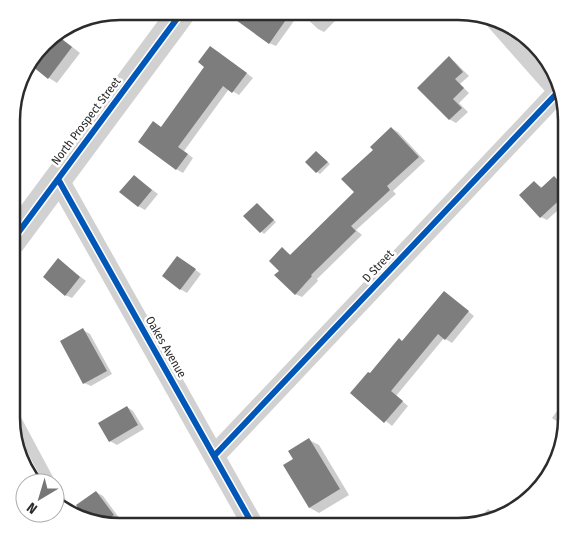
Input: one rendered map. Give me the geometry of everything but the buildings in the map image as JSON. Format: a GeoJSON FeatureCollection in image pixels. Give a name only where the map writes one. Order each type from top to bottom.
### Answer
{"type":"FeatureCollection","features":[{"type":"Feature","properties":{"kind":"street","name":"North Prospect Street"},"geometry":{"type":"LineString","coordinates":[[20,229],[176,20]]}},
{"type":"Feature","properties":{"kind":"street"},"geometry":{"type":"LineString","coordinates":[[507,32],[551,83]]}},
{"type":"Feature","properties":{"kind":"street","name":"D Street"},"geometry":{"type":"LineString","coordinates":[[215,455],[554,93]]}},
{"type":"Feature","properties":{"kind":"street","name":"Oakes Avenue"},"geometry":{"type":"LineString","coordinates":[[58,179],[249,518]]}},
{"type":"Feature","properties":{"kind":"lane"},"geometry":{"type":"LineString","coordinates":[[20,428],[45,473]]}},
{"type":"Feature","properties":{"kind":"cycle path"},"geometry":{"type":"LineString","coordinates":[[20,230],[176,20]]}},
{"type":"Feature","properties":{"kind":"cycle path"},"geometry":{"type":"LineString","coordinates":[[215,455],[555,95]]}},
{"type":"Feature","properties":{"kind":"cycle path"},"geometry":{"type":"LineString","coordinates":[[58,179],[249,518]]}}]}
